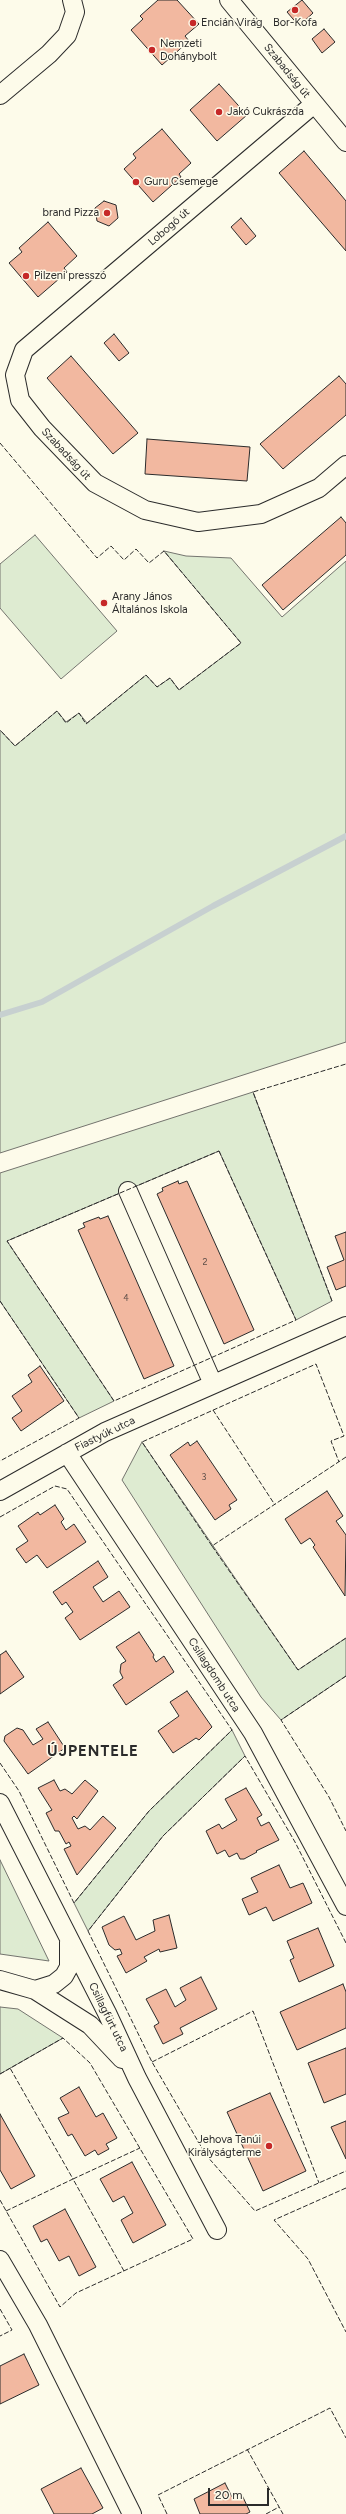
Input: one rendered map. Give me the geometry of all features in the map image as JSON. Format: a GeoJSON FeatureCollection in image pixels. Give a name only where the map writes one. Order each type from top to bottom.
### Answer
{"type":"FeatureCollection","features":[{"type":"Feature","properties":{"kind":"street"},"geometry":{"type":"LineString","coordinates":[[0,95],[49,54],[67,35],[75,12],[72,0]]}},
{"type":"Feature","properties":{"kind":"street","name":"Szabadság út"},"geometry":{"type":"LineString","coordinates":[[229,0],[346,142]]}},
{"type":"Feature","properties":{"kind":"street","name":"Lobogó út"},"geometry":{"type":"LineString","coordinates":[[24,350],[314,104]]}},
{"type":"Feature","properties":{"kind":"street","name":"Szabadság út"},"geometry":{"type":"LineString","coordinates":[[24,350],[15,375],[20,400],[24,406],[42,428],[95,483],[145,510],[198,522],[261,514],[319,488],[346,465]]}},
{"type":"Feature","properties":{"kind":"street"},"geometry":{"type":"LineString","coordinates":[[128,1191],[213,1384]]}},
{"type":"Feature","properties":{"kind":"street","name":"Fiastyúk utca"},"geometry":{"type":"LineString","coordinates":[[0,1491],[105,1432],[346,1327]]}},
{"type":"Feature","properties":{"kind":"street","name":"Csillagdomb utca"},"geometry":{"type":"LineString","coordinates":[[67,1453],[253,1733],[346,1906]]}},
{"type":"Feature","properties":{"kind":"street","name":"Csillagfürt utca"},"geometry":{"type":"LineString","coordinates":[[0,1803],[107,2013],[137,2078],[217,2230]]}},
{"type":"Feature","properties":{"kind":"street"},"geometry":{"type":"LineString","coordinates":[[35,1990],[54,1984],[64,1976],[69,1967],[71,1956],[69,1940]]}},
{"type":"Feature","properties":{"kind":"street"},"geometry":{"type":"LineString","coordinates":[[0,1980],[35,1990],[90,2025],[108,2042],[137,2078]]}},
{"type":"Feature","properties":{"kind":"street"},"geometry":{"type":"LineString","coordinates":[[0,2260],[38,2325],[132,2514]]}},
{"type":"Feature","properties":{"kind":"green space"},"geometry":{"type":"Polygon","coordinates":[[[35,535],[117,631],[61,679],[0,608],[0,564],[35,535]]]}},
{"type":"Feature","properties":{"kind":"green space"},"geometry":{"type":"Polygon","coordinates":[[[164,551],[186,556],[231,558],[282,617],[346,561],[346,1042],[0,1153],[0,730],[15,746],[57,711],[66,722],[79,713],[87,723],[146,675],[157,687],[170,678],[179,690],[241,643],[164,551]]]}},
{"type":"Feature","properties":{"kind":"green space"},"geometry":{"type":"Polygon","coordinates":[[[253,1092],[332,1301],[296,1320],[219,1151],[7,1241],[114,1401],[79,1418],[0,1301],[0,1173],[253,1092]]]}},
{"type":"Feature","properties":{"kind":"green space"},"geometry":{"type":"Polygon","coordinates":[[[142,1442],[298,1670],[346,1638],[346,1676],[281,1720],[261,1697],[122,1480],[142,1442]]]}},
{"type":"Feature","properties":{"kind":"green space"},"geometry":{"type":"Polygon","coordinates":[[[232,1730],[245,1756],[163,1836],[88,1931],[74,1903],[149,1811],[232,1730]]]}},
{"type":"Feature","properties":{"kind":"green space"},"geometry":{"type":"Polygon","coordinates":[[[0,1860],[49,1961],[0,1954],[0,1860]]]}},
{"type":"Feature","properties":{"kind":"green space"},"geometry":{"type":"Polygon","coordinates":[[[0,2007],[18,2009],[63,2038],[0,2074],[0,2007]]]}},
{"type":"Feature","properties":{"kind":"building"},"geometry":{"type":"Polygon","coordinates":[[[158,0],[177,0],[199,24],[185,36],[189,41],[162,65],[131,30],[143,19],[140,16],[158,0]]]}},
{"type":"Feature","properties":{"kind":"building"},"geometry":{"type":"Polygon","coordinates":[[[302,0],[313,13],[299,26],[287,12],[302,0]]]}},
{"type":"Feature","properties":{"kind":"building"},"geometry":{"type":"Polygon","coordinates":[[[324,29],[335,42],[322,53],[312,39],[324,29]]]}},
{"type":"Feature","properties":{"kind":"building","name":"Jakó Cukrászda"},"geometry":{"type":"Polygon","coordinates":[[[219,84],[247,115],[217,141],[190,110],[219,84]]]}},
{"type":"Feature","properties":{"kind":"building"},"geometry":{"type":"Polygon","coordinates":[[[162,129],[191,163],[179,174],[181,177],[153,202],[124,169],[136,158],[133,154],[162,129]]]}},
{"type":"Feature","properties":{"kind":"building"},"geometry":{"type":"Polygon","coordinates":[[[304,151],[346,201],[346,251],[279,173],[304,151]]]}},
{"type":"Feature","properties":{"kind":"building","name":"brand Pizza"},"geometry":{"type":"Polygon","coordinates":[[[104,201],[116,205],[118,218],[109,226],[97,221],[95,208],[104,201]]]}},
{"type":"Feature","properties":{"kind":"building"},"geometry":{"type":"Polygon","coordinates":[[[241,218],[256,236],[246,245],[231,227],[241,218]]]}},
{"type":"Feature","properties":{"kind":"building"},"geometry":{"type":"Polygon","coordinates":[[[48,222],[77,256],[64,268],[67,272],[38,297],[9,263],[22,252],[19,248],[48,222]]]}},
{"type":"Feature","properties":{"kind":"building"},"geometry":{"type":"Polygon","coordinates":[[[114,334],[129,353],[119,361],[104,343],[114,334]]]}},
{"type":"Feature","properties":{"kind":"building"},"geometry":{"type":"Polygon","coordinates":[[[71,356],[138,433],[113,454],[47,378],[71,356]]]}},
{"type":"Feature","properties":{"kind":"building"},"geometry":{"type":"Polygon","coordinates":[[[339,376],[346,384],[346,415],[283,469],[260,444],[339,376]]]}},
{"type":"Feature","properties":{"kind":"building"},"geometry":{"type":"Polygon","coordinates":[[[147,439],[250,447],[247,481],[145,474],[147,439]]]}},
{"type":"Feature","properties":{"kind":"building"},"geometry":{"type":"Polygon","coordinates":[[[341,517],[346,523],[346,555],[283,610],[262,585],[341,517]]]}},
{"type":"Feature","properties":{"kind":"building"},"geometry":{"type":"Polygon","coordinates":[[[178,1181],[179,1184],[187,1181],[254,1330],[224,1344],[157,1194],[163,1191],[162,1188],[178,1181]]]}},
{"type":"Feature","properties":{"kind":"building"},"geometry":{"type":"Polygon","coordinates":[[[108,1216],[174,1366],[144,1379],[78,1230],[85,1227],[83,1223],[99,1217],[100,1219],[108,1216]]]}},
{"type":"Feature","properties":{"kind":"building"},"geometry":{"type":"Polygon","coordinates":[[[346,1232],[346,1286],[336,1290],[327,1267],[344,1260],[335,1236],[346,1232]]]}},
{"type":"Feature","properties":{"kind":"building"},"geometry":{"type":"Polygon","coordinates":[[[40,1366],[64,1401],[21,1431],[12,1418],[22,1411],[12,1396],[32,1382],[28,1375],[40,1366]]]}},
{"type":"Feature","properties":{"kind":"building"},"geometry":{"type":"Polygon","coordinates":[[[197,1441],[237,1500],[229,1505],[231,1509],[215,1520],[170,1455],[188,1442],[190,1446],[197,1441]]]}},
{"type":"Feature","properties":{"kind":"building"},"geometry":{"type":"Polygon","coordinates":[[[327,1491],[343,1516],[336,1521],[346,1535],[345,1596],[313,1547],[315,1545],[310,1538],[301,1544],[285,1519],[327,1491]]]}},
{"type":"Feature","properties":{"kind":"building"},"geometry":{"type":"Polygon","coordinates":[[[55,1505],[64,1519],[61,1522],[66,1530],[74,1524],[86,1542],[47,1568],[37,1555],[26,1563],[16,1549],[28,1541],[18,1526],[38,1512],[40,1515],[55,1505]]]}},
{"type":"Feature","properties":{"kind":"building"},"geometry":{"type":"Polygon","coordinates":[[[98,1561],[108,1577],[93,1587],[103,1602],[119,1591],[130,1607],[80,1640],[65,1618],[73,1612],[66,1602],[62,1605],[53,1592],[98,1561]]]}},
{"type":"Feature","properties":{"kind":"building"},"geometry":{"type":"Polygon","coordinates":[[[139,1632],[154,1655],[153,1657],[156,1662],[164,1656],[174,1672],[126,1705],[113,1685],[123,1678],[120,1672],[121,1664],[126,1661],[116,1647],[139,1632]]]}},
{"type":"Feature","properties":{"kind":"building"},"geometry":{"type":"Polygon","coordinates":[[[6,1651],[24,1677],[0,1694],[0,1655],[6,1651]]]}},
{"type":"Feature","properties":{"kind":"building"},"geometry":{"type":"Polygon","coordinates":[[[187,1691],[212,1727],[199,1740],[196,1738],[173,1753],[158,1731],[179,1716],[170,1702],[187,1691]]]}},
{"type":"Feature","properties":{"kind":"building"},"geometry":{"type":"Polygon","coordinates":[[[48,1722],[65,1748],[28,1774],[4,1741],[5,1736],[17,1728],[23,1730],[33,1745],[43,1739],[36,1729],[48,1722]]]}},
{"type":"Feature","properties":{"kind":"building"},"geometry":{"type":"Polygon","coordinates":[[[54,1780],[60,1791],[65,1789],[72,1794],[85,1780],[98,1791],[77,1819],[74,1816],[72,1818],[78,1829],[85,1826],[90,1830],[103,1816],[116,1828],[77,1875],[64,1849],[71,1846],[69,1842],[66,1844],[59,1831],[55,1831],[46,1813],[52,1810],[38,1788],[54,1780]]]}},
{"type":"Feature","properties":{"kind":"building"},"geometry":{"type":"Polygon","coordinates":[[[246,1788],[262,1815],[257,1818],[261,1826],[269,1822],[279,1840],[256,1851],[257,1852],[244,1859],[240,1859],[237,1853],[229,1857],[225,1850],[217,1854],[206,1831],[219,1824],[222,1829],[237,1820],[225,1799],[246,1788]]]}},
{"type":"Feature","properties":{"kind":"building"},"geometry":{"type":"Polygon","coordinates":[[[279,1865],[290,1888],[303,1883],[312,1903],[273,1921],[266,1907],[249,1915],[242,1899],[258,1892],[251,1878],[279,1865]]]}},
{"type":"Feature","properties":{"kind":"building"},"geometry":{"type":"Polygon","coordinates":[[[169,1915],[177,1948],[160,1952],[159,1949],[144,1957],[147,1961],[126,1973],[117,1956],[122,1954],[120,1949],[115,1950],[109,1945],[102,1927],[124,1916],[136,1940],[155,1931],[153,1920],[169,1915]]]}},
{"type":"Feature","properties":{"kind":"building"},"geometry":{"type":"Polygon","coordinates":[[[318,1928],[334,1966],[299,1982],[290,1960],[294,1958],[287,1941],[318,1928]]]}},
{"type":"Feature","properties":{"kind":"building"},"geometry":{"type":"Polygon","coordinates":[[[201,1977],[217,2009],[180,2028],[183,2034],[163,2044],[154,2026],[159,2023],[146,1999],[166,1989],[175,2007],[186,2000],[180,1988],[201,1977]]]}},
{"type":"Feature","properties":{"kind":"building"},"geometry":{"type":"Polygon","coordinates":[[[343,1984],[346,1992],[346,2028],[297,2050],[280,2012],[343,1984]]]}},
{"type":"Feature","properties":{"kind":"building"},"geometry":{"type":"Polygon","coordinates":[[[346,2048],[346,2094],[324,2103],[308,2063],[346,2048]]]}},
{"type":"Feature","properties":{"kind":"building"},"geometry":{"type":"Polygon","coordinates":[[[79,2087],[96,2117],[103,2113],[117,2138],[106,2144],[109,2149],[98,2155],[95,2150],[85,2156],[72,2134],[68,2136],[58,2118],[69,2113],[60,2098],[79,2087]]]}},
{"type":"Feature","properties":{"kind":"building","name":"Jehova Tanúi Királyságterme"},"geometry":{"type":"Polygon","coordinates":[[[270,2093],[306,2171],[263,2191],[227,2112],[270,2093]]]}},
{"type":"Feature","properties":{"kind":"building"},"geometry":{"type":"Polygon","coordinates":[[[0,2114],[35,2176],[11,2189],[0,2170],[0,2114]]]}},
{"type":"Feature","properties":{"kind":"building"},"geometry":{"type":"Polygon","coordinates":[[[346,2121],[346,2159],[331,2127],[346,2121]]]}},
{"type":"Feature","properties":{"kind":"building"},"geometry":{"type":"Polygon","coordinates":[[[132,2162],[166,2225],[133,2243],[121,2220],[133,2213],[124,2196],[113,2202],[100,2179],[132,2162]]]}},
{"type":"Feature","properties":{"kind":"building"},"geometry":{"type":"Polygon","coordinates":[[[65,2209],[96,2267],[79,2276],[69,2256],[59,2261],[47,2239],[41,2242],[33,2226],[65,2209]]]}},
{"type":"Feature","properties":{"kind":"building"},"geometry":{"type":"Polygon","coordinates":[[[24,2354],[39,2385],[0,2404],[0,2366],[24,2354]]]}},
{"type":"Feature","properties":{"kind":"building"},"geometry":{"type":"Polygon","coordinates":[[[81,2468],[103,2508],[92,2514],[54,2514],[41,2489],[81,2468]]]}},
{"type":"Feature","properties":{"kind":"building"},"geometry":{"type":"Polygon","coordinates":[[[225,2483],[232,2497],[241,2493],[250,2512],[246,2514],[200,2514],[194,2499],[225,2483]]]}},
{"type":"Feature","properties":{"kind":"waterway"},"geometry":{"type":"LineString","coordinates":[[0,1015],[42,1002],[213,906],[346,836]]}},
{"type":"Feature","properties":{"kind":"fence"},"geometry":{"type":"LineString","coordinates":[[0,443],[97,558],[111,546],[124,560],[136,549],[149,563],[164,551],[241,643],[179,690],[170,678],[157,687],[146,675],[86,724],[79,713],[66,723],[57,711],[15,746],[0,730]]}},
{"type":"Feature","properties":{"kind":"fence"},"geometry":{"type":"LineString","coordinates":[[332,1301],[253,1092],[346,1064]]}},
{"type":"Feature","properties":{"kind":"fence"},"geometry":{"type":"LineString","coordinates":[[219,1151],[296,1320],[114,1401],[7,1241],[219,1151]]}},
{"type":"Feature","properties":{"kind":"fence"},"geometry":{"type":"LineString","coordinates":[[0,1301],[79,1418],[0,1461]]}},
{"type":"Feature","properties":{"kind":"fence"},"geometry":{"type":"LineString","coordinates":[[212,1546],[142,1442],[316,1364],[344,1436],[331,1441],[339,1462]]}},
{"type":"Feature","properties":{"kind":"fence"},"geometry":{"type":"LineString","coordinates":[[213,1410],[275,1505]]}},
{"type":"Feature","properties":{"kind":"fence"},"geometry":{"type":"LineString","coordinates":[[346,1457],[212,1546],[298,1670],[346,1638]]}},
{"type":"Feature","properties":{"kind":"fence"},"geometry":{"type":"LineString","coordinates":[[0,1517],[55,1486],[67,1489],[232,1730],[149,1811],[74,1903],[19,1791],[0,1763]]}},
{"type":"Feature","properties":{"kind":"fence"},"geometry":{"type":"LineString","coordinates":[[346,1676],[281,1720],[329,1797],[346,1831]]}},
{"type":"Feature","properties":{"kind":"fence"},"geometry":{"type":"LineString","coordinates":[[346,1943],[295,1842],[245,1756],[163,1836],[88,1931],[152,2062],[206,2155],[255,2211],[346,2171]]}},
{"type":"Feature","properties":{"kind":"fence"},"geometry":{"type":"LineString","coordinates":[[152,2062],[253,2011],[319,2183]]}},
{"type":"Feature","properties":{"kind":"fence"},"geometry":{"type":"LineString","coordinates":[[0,2074],[63,2038],[90,2063],[193,2239],[76,2293],[60,2307],[0,2200]]}},
{"type":"Feature","properties":{"kind":"fence"},"geometry":{"type":"LineString","coordinates":[[6,2211],[73,2179],[10,2068]]}},
{"type":"Feature","properties":{"kind":"fence"},"geometry":{"type":"LineString","coordinates":[[124,2271],[73,2179],[140,2148]]}},
{"type":"Feature","properties":{"kind":"fence"},"geometry":{"type":"LineString","coordinates":[[346,2188],[274,2220],[308,2259],[346,2332]]}},
{"type":"Feature","properties":{"kind":"fence"},"geometry":{"type":"LineString","coordinates":[[0,2309],[12,2330],[0,2336]]}},
{"type":"Feature","properties":{"kind":"fence"},"geometry":{"type":"LineString","coordinates":[[167,2514],[158,2495],[330,2408],[346,2438]]}},
{"type":"Feature","properties":{"kind":"fence"},"geometry":{"type":"LineString","coordinates":[[247,2449],[283,2514]]}},
{"type":"Feature","properties":{"kind":"fence"},"geometry":{"type":"LineString","coordinates":[[266,2514],[279,2507]]}},
{"type":"Feature","properties":{"kind":"place","name":"Bor-Kofa"},"geometry":{"type":"Point","coordinates":[295,10]}},
{"type":"Feature","properties":{"kind":"place","name":"Encián Virág"},"geometry":{"type":"Point","coordinates":[193,23]}},
{"type":"Feature","properties":{"kind":"place","name":"Nemzeti Dohánybolt"},"geometry":{"type":"Point","coordinates":[152,50]}},
{"type":"Feature","properties":{"kind":"place","name":"Jakó Cukrászda"},"geometry":{"type":"Point","coordinates":[219,112]}},
{"type":"Feature","properties":{"kind":"place","name":"Guru Csemege"},"geometry":{"type":"Point","coordinates":[136,182]}},
{"type":"Feature","properties":{"kind":"place","name":"brand Pizza"},"geometry":{"type":"Point","coordinates":[107,213]}},
{"type":"Feature","properties":{"kind":"place","name":"Pilzeni presszó"},"geometry":{"type":"Point","coordinates":[26,276]}},
{"type":"Feature","properties":{"kind":"place","name":"Arany János Általános Iskola"},"geometry":{"type":"Point","coordinates":[104,603]}},
{"type":"Feature","properties":{"kind":"place","name":"Jehova Tanúi Királyságterme"},"geometry":{"type":"Point","coordinates":[269,2146]}},
{"type":"Feature","properties":{"kind":"district","name":"ÚJPENTELE"},"geometry":{"type":"Point","coordinates":[93,1752]}}]}
